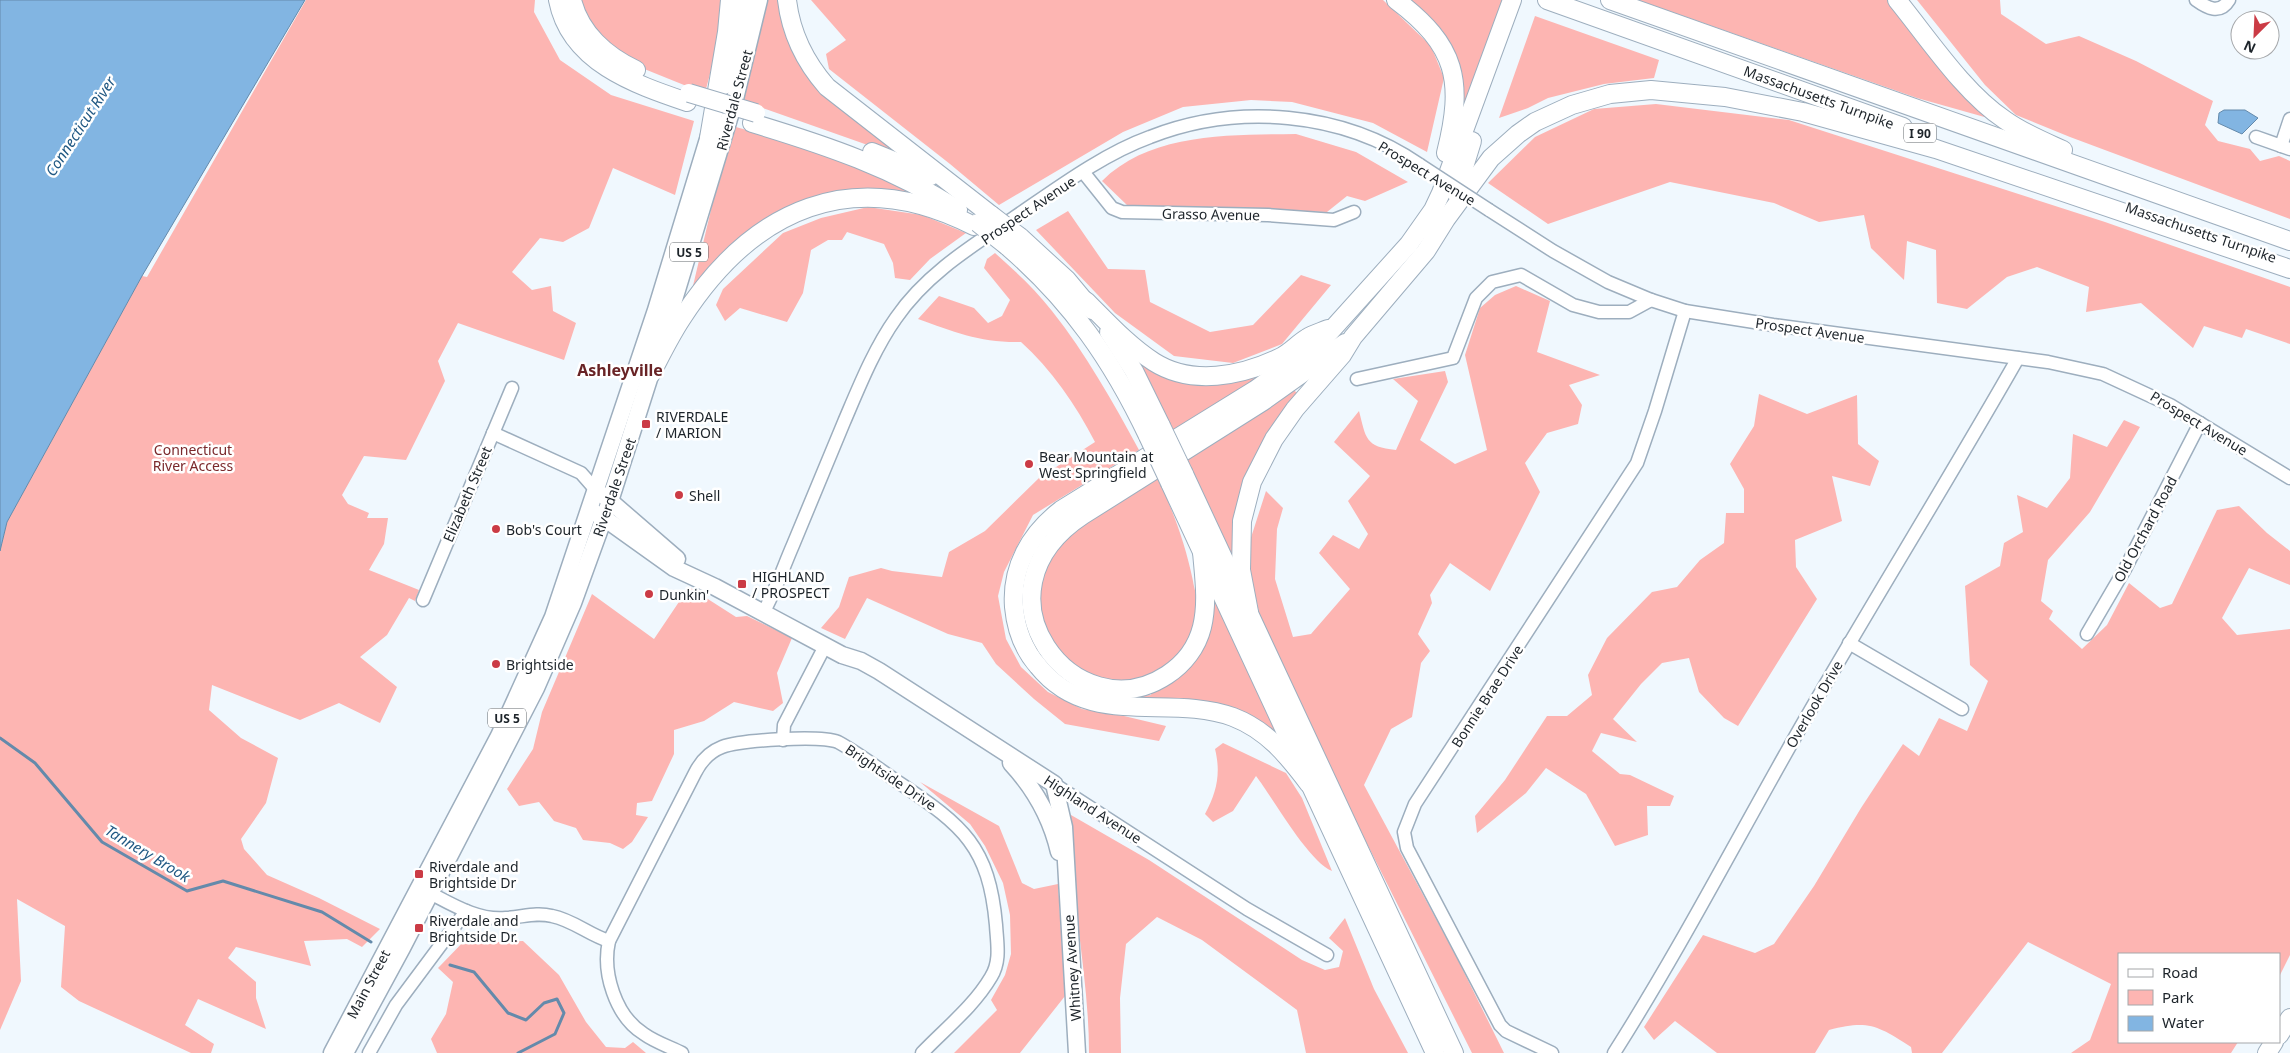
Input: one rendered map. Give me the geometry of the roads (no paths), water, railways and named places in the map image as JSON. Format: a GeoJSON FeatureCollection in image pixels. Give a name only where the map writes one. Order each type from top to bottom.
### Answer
{"type":"FeatureCollection","features":[{"type":"Feature","properties":{"kind":"highway"},"geometry":{"type":"LineString","coordinates":[[558,0],[569,31],[577,42],[596,59],[627,79],[897,161],[935,179],[968,198]]}},
{"type":"Feature","properties":{"kind":"highway"},"geometry":{"type":"LineString","coordinates":[[572,0],[584,29],[606,51],[633,69],[688,97]]}},
{"type":"Feature","properties":{"kind":"highway"},"geometry":{"type":"LineString","coordinates":[[709,138],[727,32],[730,0]]}},
{"type":"Feature","properties":{"kind":"highway"},"geometry":{"type":"LineString","coordinates":[[787,0],[798,44],[813,70],[827,87],[968,198],[981,221]]}},
{"type":"Feature","properties":{"kind":"highway"},"geometry":{"type":"LineString","coordinates":[[1396,0],[1417,16],[1434,34],[1444,50],[1453,73],[1455,94],[1454,117],[1439,214]]}},
{"type":"Feature","properties":{"kind":"highway"},"geometry":{"type":"LineString","coordinates":[[1249,612],[1241,570],[1240,546],[1242,521],[1252,482],[1262,459],[1280,429],[1311,389],[1342,356],[1353,337],[1426,251],[1467,125],[1512,0]]}},
{"type":"Feature","properties":{"kind":"highway"},"geometry":{"type":"LineString","coordinates":[[1439,214],[1462,181],[1467,155],[1522,0]]}},
{"type":"Feature","properties":{"kind":"highway","name":"Massachusetts Turnpike"},"geometry":{"type":"LineString","coordinates":[[1610,0],[2290,241]]}},
{"type":"Feature","properties":{"kind":"highway"},"geometry":{"type":"LineString","coordinates":[[1897,0],[1951,67],[1989,108],[2003,120],[2030,135],[2161,195]]}},
{"type":"Feature","properties":{"kind":"highway","name":"Massachusetts Turnpike"},"geometry":{"type":"LineString","coordinates":[[1549,1],[2290,263]]}},
{"type":"Feature","properties":{"kind":"highway"},"geometry":{"type":"LineString","coordinates":[[1309,784],[1288,756],[1273,741],[1255,728],[1234,718],[1202,710],[1102,705],[1058,686],[1034,662],[1022,640],[1015,614],[1014,590],[1023,556],[1034,536],[1047,520],[1285,371],[1318,345],[1490,158],[1535,122],[1590,99],[1629,91],[1652,90],[1752,102],[1861,126],[1977,162],[2290,269]]}},
{"type":"Feature","properties":{"kind":"highway"},"geometry":{"type":"LineString","coordinates":[[754,118],[876,165],[922,187],[981,221],[1056,269],[1086,301],[1154,362],[1176,372],[1194,375],[1224,375],[1257,368],[1288,353],[1308,338],[1336,326]]}},
{"type":"Feature","properties":{"kind":"highway"},"geometry":{"type":"LineString","coordinates":[[651,374],[682,318],[706,286],[746,245],[769,228],[793,214],[810,207],[844,198],[878,197],[922,204],[981,221],[1008,240],[1087,330],[1155,431]]}},
{"type":"Feature","properties":{"kind":"highway"},"geometry":{"type":"LineString","coordinates":[[1086,301],[1122,352],[1177,479],[1249,612],[1454,1053]]}},
{"type":"Feature","properties":{"kind":"highway"},"geometry":{"type":"LineString","coordinates":[[1202,552],[1205,596],[1202,626],[1196,642],[1187,657],[1165,676],[1138,687],[1118,689],[1100,686],[1083,680],[1067,669],[1044,643],[1033,615],[1032,585],[1041,558],[1059,533],[1077,519],[1262,402],[1353,337]]}},
{"type":"Feature","properties":{"kind":"highway"},"geometry":{"type":"LineString","coordinates":[[1177,479],[1202,552],[1435,1053]]}},
{"type":"Feature","properties":{"kind":"highway"},"geometry":{"type":"LineString","coordinates":[[2280,1033],[2290,1018]]}},
{"type":"Feature","properties":{"kind":"main road","name":"Riverdale Street"},"geometry":{"type":"LineString","coordinates":[[410,918],[524,683],[560,599],[656,310],[732,60],[746,0]]}},
{"type":"Feature","properties":{"kind":"main road","name":"Riverdale Street"},"geometry":{"type":"LineString","coordinates":[[410,918],[430,893],[536,688],[566,621],[610,501],[651,374],[723,141],[759,0]]}},
{"type":"Feature","properties":{"kind":"main road","name":"Highland Avenue"},"geometry":{"type":"LineString","coordinates":[[595,489],[677,559],[718,577],[825,646],[861,661],[922,697],[1061,792]]}},
{"type":"Feature","properties":{"kind":"main road","name":"Highland Avenue"},"geometry":{"type":"LineString","coordinates":[[588,510],[604,518],[664,562],[848,648],[861,661]]}},
{"type":"Feature","properties":{"kind":"main road","name":"Whitney Avenue"},"geometry":{"type":"LineString","coordinates":[[995,746],[1028,782],[1042,804],[1056,843],[1066,884]]}},
{"type":"Feature","properties":{"kind":"main road","name":"Whitney Avenue"},"geometry":{"type":"LineString","coordinates":[[1061,792],[1077,1053]]}},
{"type":"Feature","properties":{"kind":"main road"},"geometry":{"type":"LineString","coordinates":[[1042,804],[1061,792]]}},
{"type":"Feature","properties":{"kind":"main road","name":"Main Street"},"geometry":{"type":"LineString","coordinates":[[332,1053],[410,918]]}},
{"type":"Feature","properties":{"kind":"main road","name":"Main Street"},"geometry":{"type":"LineString","coordinates":[[345,1053],[410,918]]}},
{"type":"Feature","properties":{"kind":"street"},"geometry":{"type":"LineString","coordinates":[[2196,0],[2205,7],[2215,10],[2224,6],[2229,0]]}},
{"type":"Feature","properties":{"kind":"street","name":"Prospect Avenue"},"geometry":{"type":"LineString","coordinates":[[765,608],[872,359],[896,317],[922,286],[939,271],[1034,204],[1123,149],[1173,128],[1224,118],[1261,116],[1299,119],[1339,127],[1378,143],[1420,165],[1590,272],[1651,300],[1685,311],[1764,324],[2018,358],[2064,365],[2103,374],[2148,393],[2290,478]]}},
{"type":"Feature","properties":{"kind":"street"},"geometry":{"type":"LineString","coordinates":[[2256,137],[2285,148],[2290,119]]}},
{"type":"Feature","properties":{"kind":"street","name":"Grasso Avenue"},"geometry":{"type":"LineString","coordinates":[[1084,172],[1112,208],[1122,212],[1268,215],[1334,220],[1354,212]]}},
{"type":"Feature","properties":{"kind":"street"},"geometry":{"type":"LineString","coordinates":[[1357,379],[1453,358],[1476,298],[1492,282],[1522,275],[1573,305],[1599,312],[1629,312],[1651,300]]}},
{"type":"Feature","properties":{"kind":"street","name":"Bonnie Brae Drive"},"geometry":{"type":"LineString","coordinates":[[1552,1053],[1506,1031],[1500,1025],[1476,976],[1411,857],[1404,837],[1404,827],[1415,804],[1637,462],[1655,411],[1685,311]]}},
{"type":"Feature","properties":{"kind":"street","name":"Overlook Drive"},"geometry":{"type":"LineString","coordinates":[[1614,1053],[1657,981],[1849,643],[1938,497],[2018,358]]}},
{"type":"Feature","properties":{"kind":"street","name":"Elizabeth Street"},"geometry":{"type":"LineString","coordinates":[[423,600],[512,388]]}},
{"type":"Feature","properties":{"kind":"street","name":"Old Orchard Road"},"geometry":{"type":"LineString","coordinates":[[2087,634],[2121,576],[2200,423]]}},
{"type":"Feature","properties":{"kind":"street"},"geometry":{"type":"LineString","coordinates":[[493,433],[581,473],[595,489]]}},
{"type":"Feature","properties":{"kind":"street"},"geometry":{"type":"LineString","coordinates":[[1849,643],[1962,709]]}},
{"type":"Feature","properties":{"kind":"street"},"geometry":{"type":"LineString","coordinates":[[783,740],[784,725],[825,646]]}},
{"type":"Feature","properties":{"kind":"street","name":"Brightside Drive"},"geometry":{"type":"LineString","coordinates":[[682,1053],[644,1035],[625,1014],[615,997],[610,980],[607,959],[609,941],[703,760],[727,745],[783,740],[828,739],[843,745],[949,817],[970,842],[984,866],[992,893],[998,961],[992,976],[974,1000],[922,1053]]}},
{"type":"Feature","properties":{"kind":"street","name":"Highland Avenue"},"geometry":{"type":"LineString","coordinates":[[1061,792],[1247,908],[1327,955]]}},
{"type":"Feature","properties":{"kind":"street"},"geometry":{"type":"LineString","coordinates":[[430,893],[466,911],[490,918],[535,914],[554,916],[609,941]]}},
{"type":"Feature","properties":{"kind":"street"},"geometry":{"type":"LineString","coordinates":[[369,1053],[396,1005],[466,911]]}},
{"type":"Feature","properties":{"kind":"water","name":"Connecticut River"},"geometry":{"type":"Polygon","coordinates":[[[0,0],[305,0],[142,276],[7,522],[0,551],[0,0]]]}},
{"type":"Feature","properties":{"kind":"water"},"geometry":{"type":"Polygon","coordinates":[[[2224,110],[2245,110],[2258,118],[2242,134],[2218,123],[2219,113],[2224,110]]]}},
{"type":"Feature","properties":{"kind":"waterway","name":"Tannery Brook"},"geometry":{"type":"LineString","coordinates":[[0,738],[35,763],[102,842],[187,891],[223,881],[322,912],[371,942]]}},
{"type":"Feature","properties":{"kind":"waterway","name":"Tannery Brook"},"geometry":{"type":"LineString","coordinates":[[450,965],[474,972],[508,1013],[526,1020],[544,1003],[557,999],[564,1013],[555,1034],[518,1053]]}},
{"type":"Feature","properties":{"kind":"place","name":"RIVERDALE / MARION"},"geometry":{"type":"Point","coordinates":[646,424]}},
{"type":"Feature","properties":{"kind":"place","name":"Bear Mountain at West Springfield"},"geometry":{"type":"Point","coordinates":[1029,464]}},
{"type":"Feature","properties":{"kind":"place","name":"Shell"},"geometry":{"type":"Point","coordinates":[679,495]}},
{"type":"Feature","properties":{"kind":"place","name":"Bob's Court"},"geometry":{"type":"Point","coordinates":[496,529]}},
{"type":"Feature","properties":{"kind":"place","name":"HIGHLAND / PROSPECT"},"geometry":{"type":"Point","coordinates":[742,584]}},
{"type":"Feature","properties":{"kind":"place","name":"Dunkin'"},"geometry":{"type":"Point","coordinates":[649,594]}},
{"type":"Feature","properties":{"kind":"place","name":"Brightside"},"geometry":{"type":"Point","coordinates":[496,664]}},
{"type":"Feature","properties":{"kind":"place","name":"Riverdale and Brightside Dr"},"geometry":{"type":"Point","coordinates":[419,874]}},
{"type":"Feature","properties":{"kind":"place","name":"Riverdale and Brightside Dr."},"geometry":{"type":"Point","coordinates":[419,928]}},
{"type":"Feature","properties":{"kind":"district","name":"Ashleyville"},"geometry":{"type":"Point","coordinates":[620,370]}},
{"type":"Feature","properties":{"kind":"park label","name":"Connecticut River Access"},"geometry":{"type":"Point","coordinates":[193,458]}}]}
